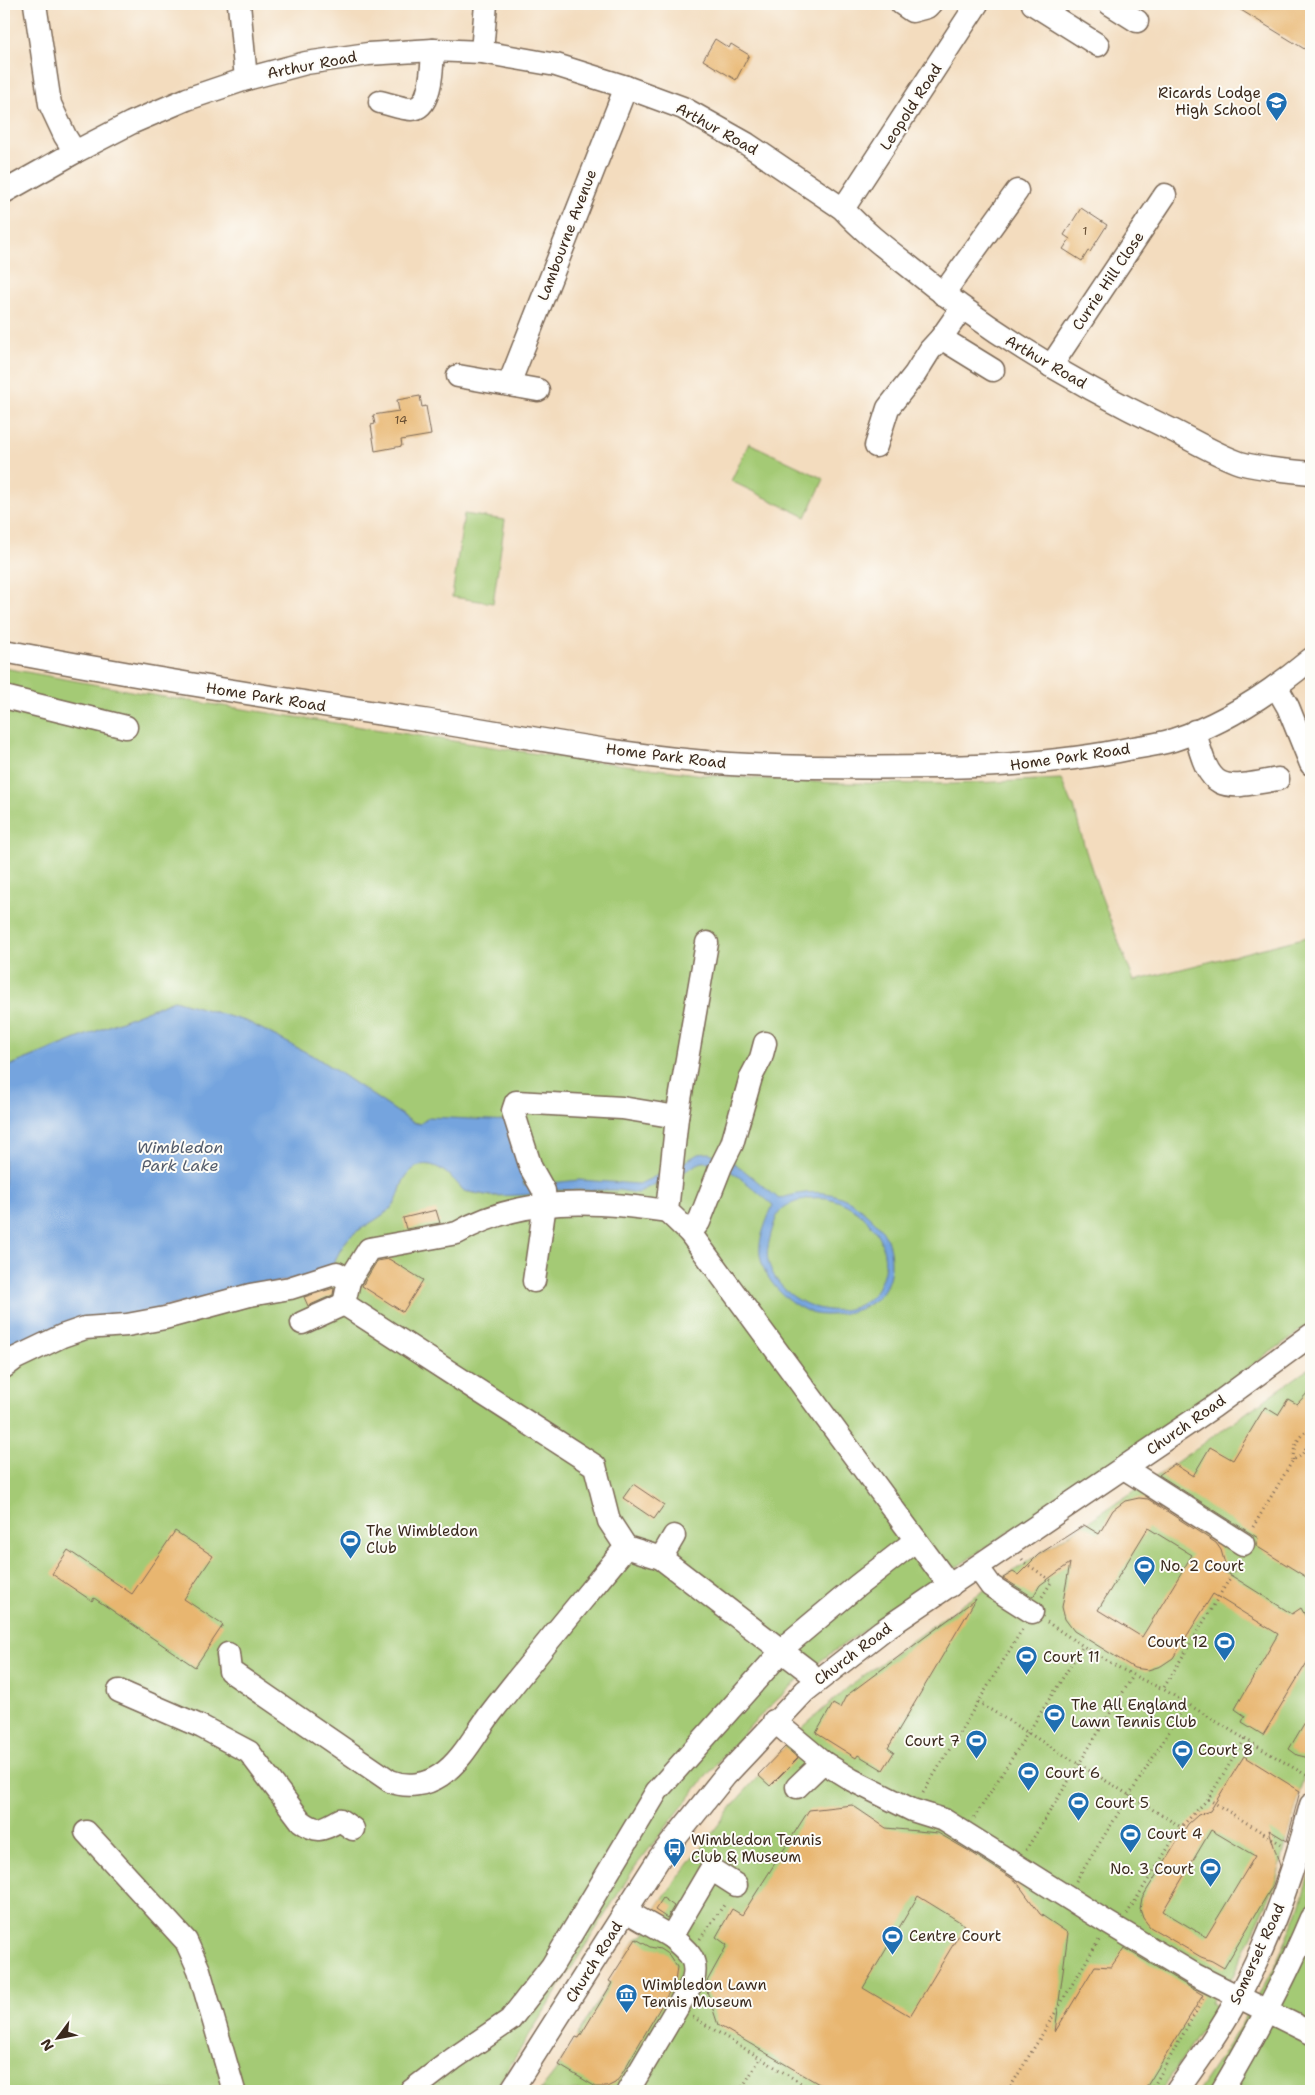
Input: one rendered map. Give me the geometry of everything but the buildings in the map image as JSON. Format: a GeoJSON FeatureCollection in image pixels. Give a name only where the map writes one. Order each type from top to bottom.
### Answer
{"type":"FeatureCollection","features":[{"type":"Feature","properties":{"kind":"street"},"geometry":{"type":"LineString","coordinates":[[35,4],[50,104],[75,152]]}},
{"type":"Feature","properties":{"kind":"street"},"geometry":{"type":"LineString","coordinates":[[239,4],[246,79]]}},
{"type":"Feature","properties":{"kind":"street"},"geometry":{"type":"LineString","coordinates":[[482,52],[486,4]]}},
{"type":"Feature","properties":{"kind":"street"},"geometry":{"type":"LineString","coordinates":[[902,4],[912,11],[927,7],[930,4]]}},
{"type":"Feature","properties":{"kind":"street","name":"Leopold Road"},"geometry":{"type":"LineString","coordinates":[[843,209],[977,4]]}},
{"type":"Feature","properties":{"kind":"street"},"geometry":{"type":"LineString","coordinates":[[1033,4],[1098,45]]}},
{"type":"Feature","properties":{"kind":"street"},"geometry":{"type":"LineString","coordinates":[[1110,4],[1137,21]]}},
{"type":"Feature","properties":{"kind":"street"},"geometry":{"type":"LineString","coordinates":[[380,102],[410,109],[418,108],[426,98],[433,50]]}},
{"type":"Feature","properties":{"kind":"street","name":"Arthur Road"},"geometry":{"type":"LineString","coordinates":[[4,192],[75,152],[187,99],[246,79],[306,63],[368,54],[433,50],[482,52],[556,65],[626,87],[683,108],[747,144],[843,209],[855,223],[962,308],[1051,366],[1136,413],[1239,462],[1311,474]]}},
{"type":"Feature","properties":{"kind":"street","name":"Lambourne Avenue"},"geometry":{"type":"LineString","coordinates":[[509,384],[626,87]]}},
{"type":"Feature","properties":{"kind":"street"},"geometry":{"type":"LineString","coordinates":[[943,294],[1017,191]]}},
{"type":"Feature","properties":{"kind":"street","name":"Currie Hill Close"},"geometry":{"type":"LineString","coordinates":[[1051,366],[1165,195]]}},
{"type":"Feature","properties":{"kind":"street"},"geometry":{"type":"LineString","coordinates":[[876,446],[888,408],[915,374],[930,350],[942,338],[962,308]]}},
{"type":"Feature","properties":{"kind":"street"},"geometry":{"type":"LineString","coordinates":[[942,338],[993,370]]}},
{"type":"Feature","properties":{"kind":"street"},"geometry":{"type":"LineString","coordinates":[[458,376],[538,390]]}},
{"type":"Feature","properties":{"kind":"street","name":"Home Park Road"},"geometry":{"type":"LineString","coordinates":[[4,651],[193,686],[638,755],[729,764],[818,767],[1004,766],[1109,754],[1172,740],[1229,716],[1276,686],[1311,659]]}},
{"type":"Feature","properties":{"kind":"street"},"geometry":{"type":"LineString","coordinates":[[1276,686],[1288,707],[1311,764]]}},
{"type":"Feature","properties":{"kind":"street"},"geometry":{"type":"LineString","coordinates":[[4,697],[126,727]]}},
{"type":"Feature","properties":{"kind":"street"},"geometry":{"type":"LineString","coordinates":[[1195,731],[1201,756],[1218,783],[1225,786],[1242,786],[1278,779]]}},
{"type":"Feature","properties":{"kind":"street"},"geometry":{"type":"LineString","coordinates":[[667,1211],[677,1118],[707,943]]}},
{"type":"Feature","properties":{"kind":"street"},"geometry":{"type":"LineString","coordinates":[[690,1233],[699,1222],[723,1161],[732,1144],[751,1076],[761,1058],[765,1043]]}},
{"type":"Feature","properties":{"kind":"street"},"geometry":{"type":"LineString","coordinates":[[534,1280],[532,1254],[545,1204],[544,1191],[531,1168],[521,1137],[514,1112],[516,1102],[622,1108],[677,1118]]}},
{"type":"Feature","properties":{"kind":"street"},"geometry":{"type":"LineString","coordinates":[[344,1304],[349,1281],[368,1249],[457,1233],[470,1226],[508,1212],[545,1204],[613,1205],[667,1211],[690,1233],[950,1586]]}},
{"type":"Feature","properties":{"kind":"street"},"geometry":{"type":"LineString","coordinates":[[4,1367],[16,1358],[62,1336],[85,1328],[127,1325],[165,1318],[250,1295],[290,1288],[337,1273],[349,1281]]}},
{"type":"Feature","properties":{"kind":"street"},"geometry":{"type":"LineString","coordinates":[[302,1323],[344,1304]]}},
{"type":"Feature","properties":{"kind":"street"},"geometry":{"type":"LineString","coordinates":[[344,1304],[595,1466],[608,1521],[626,1546],[661,1558],[808,1671],[816,1680]]}},
{"type":"Feature","properties":{"kind":"street","name":"Church Road"},"geometry":{"type":"LineString","coordinates":[[510,2091],[660,1857],[700,1806],[774,1721],[816,1680],[882,1631],[1307,1346]]}},
{"type":"Feature","properties":{"kind":"street"},"geometry":{"type":"LineString","coordinates":[[1124,1468],[1243,1544]]}},
{"type":"Feature","properties":{"kind":"street"},"geometry":{"type":"LineString","coordinates":[[661,1558],[674,1536]]}},
{"type":"Feature","properties":{"kind":"street"},"geometry":{"type":"LineString","coordinates":[[411,2091],[453,2059],[510,2020],[552,1966],[657,1791],[790,1642],[916,1540]]}},
{"type":"Feature","properties":{"kind":"street"},"geometry":{"type":"LineString","coordinates":[[228,1654],[230,1671],[379,1774],[401,1785],[418,1784],[440,1776],[453,1764],[492,1712],[626,1546]]}},
{"type":"Feature","properties":{"kind":"street"},"geometry":{"type":"LineString","coordinates":[[978,1568],[991,1586],[1032,1612]]}},
{"type":"Feature","properties":{"kind":"street"},"geometry":{"type":"LineString","coordinates":[[119,1691],[202,1727],[249,1752],[301,1821],[311,1828],[322,1829],[340,1820],[353,1828]]}},
{"type":"Feature","properties":{"kind":"street"},"geometry":{"type":"LineString","coordinates":[[774,1721],[823,1762],[852,1780],[912,1810],[944,1820],[1113,1926],[1212,1984],[1311,2033]]}},
{"type":"Feature","properties":{"kind":"street"},"geometry":{"type":"LineString","coordinates":[[797,1787],[823,1762]]}},
{"type":"Feature","properties":{"kind":"street","name":"Somerset Road"},"geometry":{"type":"LineString","coordinates":[[1177,2091],[1224,2022],[1262,1949],[1280,1907],[1311,1805]]}},
{"type":"Feature","properties":{"kind":"street"},"geometry":{"type":"LineString","coordinates":[[86,1832],[186,1941],[199,1970],[234,2091]]}},
{"type":"Feature","properties":{"kind":"street"},"geometry":{"type":"LineString","coordinates":[[671,1937],[711,1869],[736,1885]]}},
{"type":"Feature","properties":{"kind":"street"},"geometry":{"type":"LineString","coordinates":[[626,1911],[671,1937],[689,1953],[695,1963],[696,1970],[693,1981],[678,2008],[628,2091]]}},
{"type":"Feature","properties":{"kind":"street"},"geometry":{"type":"LineString","coordinates":[[1222,2091],[1268,2011],[1311,1918]]}},
{"type":"Feature","properties":{"kind":"path"},"geometry":{"type":"LineString","coordinates":[[1293,1460],[1293,1450],[1304,1432],[1311,1429]]}},
{"type":"Feature","properties":{"kind":"path"},"geometry":{"type":"LineString","coordinates":[[1164,1689],[1236,1568],[1243,1544],[1293,1460],[1302,1455],[1311,1440]]}},
{"type":"Feature","properties":{"kind":"path"},"geometry":{"type":"LineString","coordinates":[[912,1810],[1052,1581],[1025,1563]]}},
{"type":"Feature","properties":{"kind":"path"},"geometry":{"type":"LineString","coordinates":[[1032,1612],[1133,1676],[1164,1689],[1311,1778]]}},
{"type":"Feature","properties":{"kind":"path"},"geometry":{"type":"LineString","coordinates":[[965,1833],[1083,1646]]}},
{"type":"Feature","properties":{"kind":"path"},"geometry":{"type":"LineString","coordinates":[[1017,1866],[1133,1676]]}},
{"type":"Feature","properties":{"kind":"path"},"geometry":{"type":"LineString","coordinates":[[978,1702],[1181,1827]]}},
{"type":"Feature","properties":{"kind":"path"},"geometry":{"type":"LineString","coordinates":[[1067,1897],[1187,1703]]}},
{"type":"Feature","properties":{"kind":"path"},"geometry":{"type":"LineString","coordinates":[[1008,2091],[1113,1926],[1181,1827],[1208,1799],[1245,1739]]}},
{"type":"Feature","properties":{"kind":"path"},"geometry":{"type":"LineString","coordinates":[[1208,1799],[1281,1844]]}},
{"type":"Feature","properties":{"kind":"path"},"geometry":{"type":"LineString","coordinates":[[713,1922],[724,1905]]}},
{"type":"Feature","properties":{"kind":"path"},"geometry":{"type":"LineString","coordinates":[[1151,2091],[1212,1984]]}},
{"type":"Feature","properties":{"kind":"path"},"geometry":{"type":"LineString","coordinates":[[678,2008],[814,2091]]}},
{"type":"Feature","properties":{"kind":"path"},"geometry":{"type":"LineString","coordinates":[[740,2091],[760,2059]]}},
{"type":"Feature","properties":{"kind":"green space"},"geometry":{"type":"Polygon","coordinates":[[[749,443],[824,479],[806,517],[731,481],[749,443]]]}},
{"type":"Feature","properties":{"kind":"green space"},"geometry":{"type":"Polygon","coordinates":[[[464,514],[505,520],[493,603],[452,597],[464,514]]]}},
{"type":"Feature","properties":{"kind":"green space"},"geometry":{"type":"Polygon","coordinates":[[[4,668],[164,697],[545,755],[704,775],[833,783],[953,784],[1061,779],[1071,804],[1074,806],[1093,873],[1134,981],[1311,936],[1311,1321],[1292,1337],[1157,1432],[884,1616],[823,1659],[799,1679],[752,1724],[703,1780],[635,1867],[494,2091],[4,2091],[4,1370],[24,1357],[329,1271],[348,1238],[390,1210],[397,1200],[405,1178],[413,1169],[421,1165],[429,1165],[444,1171],[464,1191],[491,1196],[526,1194],[510,1121],[420,1124],[412,1122],[317,1058],[248,1022],[174,1000],[4,1068],[4,668]]]}},
{"type":"Feature","properties":{"kind":"green space","name":"The All England Lawn Tennis Club"},"geometry":{"type":"Polygon","coordinates":[[[1311,1367],[1311,1749],[1275,1886],[1231,1980],[1224,1977],[1210,2002],[1217,2007],[1161,2091],[540,2091],[555,2072],[636,1939],[646,1934],[655,1910],[663,1898],[737,1800],[802,1728],[852,1684],[953,1611],[1157,1476],[1311,1367]]]}},
{"type":"Feature","properties":{"kind":"green space"},"geometry":{"type":"Polygon","coordinates":[[[1311,1871],[1311,2091],[1198,2091],[1264,1986],[1291,1930],[1311,1871]]]}},
{"type":"Feature","properties":{"kind":"water","name":"Wimbledon Park Lake"},"geometry":{"type":"Polygon","coordinates":[[[174,1000],[248,1022],[317,1058],[412,1122],[420,1124],[429,1117],[510,1121],[524,1186],[579,1180],[639,1184],[676,1167],[698,1154],[709,1153],[730,1160],[779,1199],[811,1192],[832,1194],[852,1202],[874,1221],[883,1232],[889,1246],[891,1263],[888,1282],[878,1297],[855,1311],[834,1315],[819,1315],[794,1304],[776,1288],[763,1267],[760,1256],[762,1234],[773,1205],[730,1171],[711,1162],[700,1163],[637,1193],[618,1190],[556,1190],[526,1195],[491,1196],[464,1191],[444,1171],[429,1165],[421,1165],[413,1169],[405,1178],[397,1200],[390,1210],[348,1238],[329,1271],[83,1325],[4,1364],[4,1068],[174,1000]],[[808,1198],[787,1206],[779,1213],[769,1240],[768,1260],[775,1277],[786,1291],[801,1301],[818,1308],[836,1310],[853,1308],[868,1299],[879,1285],[884,1271],[884,1256],[881,1243],[875,1230],[866,1219],[854,1210],[841,1202],[827,1198],[808,1198]]]}},
{"type":"Feature","properties":{"kind":"place","name":"Ricards Lodge High School"},"geometry":{"type":"Point","coordinates":[1277,121]}},
{"type":"Feature","properties":{"kind":"place","name":"The Wimbledon Club"},"geometry":{"type":"Point","coordinates":[350,1559]}},
{"type":"Feature","properties":{"kind":"place","name":"No. 2 Court"},"geometry":{"type":"Point","coordinates":[1144,1585]}},
{"type":"Feature","properties":{"kind":"place","name":"Court 12"},"geometry":{"type":"Point","coordinates":[1224,1661]}},
{"type":"Feature","properties":{"kind":"place","name":"Court 11"},"geometry":{"type":"Point","coordinates":[1027,1676]}},
{"type":"Feature","properties":{"kind":"place","name":"The All England Lawn Tennis Club"},"geometry":{"type":"Point","coordinates":[1055,1733]}},
{"type":"Feature","properties":{"kind":"place","name":"Court 7"},"geometry":{"type":"Point","coordinates":[976,1760]}},
{"type":"Feature","properties":{"kind":"place","name":"Court 8"},"geometry":{"type":"Point","coordinates":[1182,1769]}},
{"type":"Feature","properties":{"kind":"place","name":"Court 6"},"geometry":{"type":"Point","coordinates":[1029,1792]}},
{"type":"Feature","properties":{"kind":"place","name":"Court 5"},"geometry":{"type":"Point","coordinates":[1079,1822]}},
{"type":"Feature","properties":{"kind":"place","name":"Court 4"},"geometry":{"type":"Point","coordinates":[1131,1853]}},
{"type":"Feature","properties":{"kind":"place","name":"Wimbledon Tennis Club & Museum"},"geometry":{"type":"Point","coordinates":[675,1868]}},
{"type":"Feature","properties":{"kind":"place","name":"No. 3 Court"},"geometry":{"type":"Point","coordinates":[1210,1888]}},
{"type":"Feature","properties":{"kind":"place","name":"Centre Court"},"geometry":{"type":"Point","coordinates":[893,1955]}},
{"type":"Feature","properties":{"kind":"place","name":"Wimbledon Lawn Tennis Museum"},"geometry":{"type":"Point","coordinates":[626,2013]}}]}
